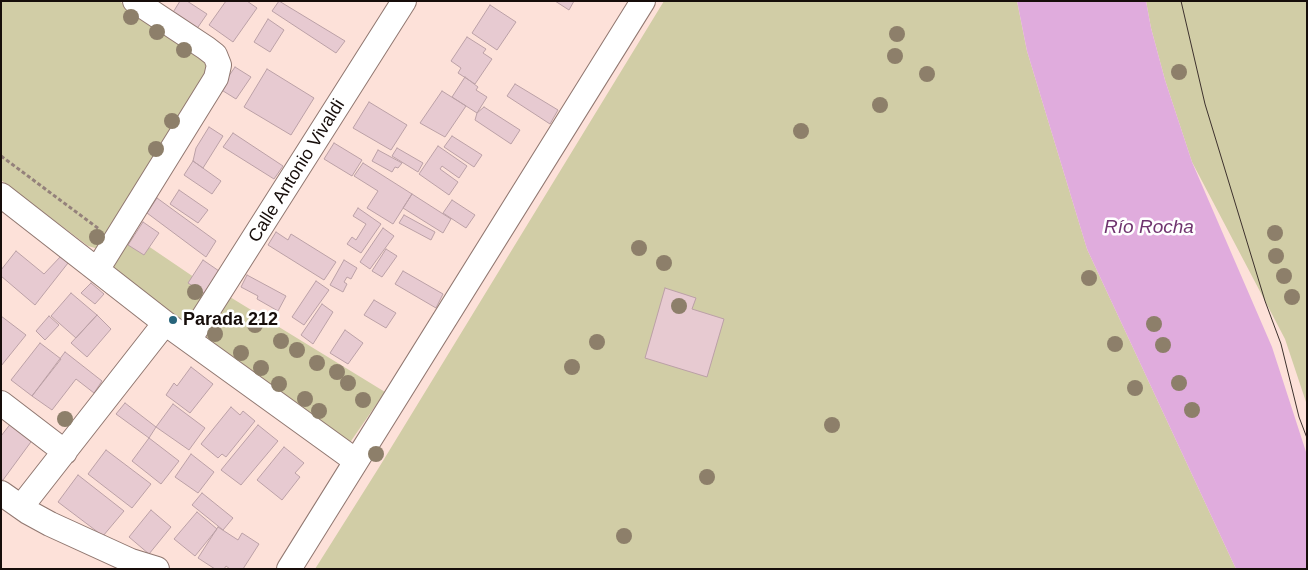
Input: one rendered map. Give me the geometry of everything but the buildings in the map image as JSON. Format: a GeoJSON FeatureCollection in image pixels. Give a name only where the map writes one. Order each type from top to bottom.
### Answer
{"type":"FeatureCollection","features":[{"type":"Feature","properties":{"kind":"street"},"geometry":{"type":"LineString","coordinates":[[98,270],[216,78],[219,65],[215,55],[206,48],[135,1]]}},
{"type":"Feature","properties":{"kind":"street","name":"Calle Antonio Vivaldi"},"geometry":{"type":"LineString","coordinates":[[189,340],[404,1]]}},
{"type":"Feature","properties":{"kind":"street"},"geometry":{"type":"LineString","coordinates":[[289,569],[643,1]]}},
{"type":"Feature","properties":{"kind":"street"},"geometry":{"type":"LineString","coordinates":[[1,195],[164,323],[356,461]]}},
{"type":"Feature","properties":{"kind":"street"},"geometry":{"type":"LineString","coordinates":[[21,507],[164,323]]}},
{"type":"Feature","properties":{"kind":"street"},"geometry":{"type":"LineString","coordinates":[[1,403],[65,452]]}},
{"type":"Feature","properties":{"kind":"street"},"geometry":{"type":"LineString","coordinates":[[1,492],[21,507],[50,524],[131,561],[157,569]]}},
{"type":"Feature","properties":{"kind":"path"},"geometry":{"type":"LineString","coordinates":[[1,156],[115,242]]}},
{"type":"Feature","properties":{"kind":"shaded area"},"geometry":{"type":"Polygon","coordinates":[[[1,1],[119,1],[207,60],[210,70],[102,247],[88,246],[1,180],[1,1]]]}},
{"type":"Feature","properties":{"kind":"shaded area"},"geometry":{"type":"Polygon","coordinates":[[[664,1],[1017,1],[1027,51],[1087,249],[1236,569],[315,569],[664,1]]]}},
{"type":"Feature","properties":{"kind":"shaded area"},"geometry":{"type":"Polygon","coordinates":[[[1146,1],[1307,1],[1307,405],[1285,339],[1192,162],[1165,80],[1146,1]]]}},
{"type":"Feature","properties":{"kind":"shaded area"},"geometry":{"type":"Polygon","coordinates":[[[129,233],[210,288],[190,317],[180,319],[110,269],[129,233]]]}},
{"type":"Feature","properties":{"kind":"shaded area"},"geometry":{"type":"Polygon","coordinates":[[[230,297],[385,392],[351,441],[342,441],[208,340],[205,333],[230,297]]]}},
{"type":"Feature","properties":{"kind":"water","name":"Río Rocha"},"geometry":{"type":"Polygon","coordinates":[[[1017,1],[1146,1],[1165,80],[1192,162],[1272,347],[1307,455],[1307,569],[1236,569],[1087,249],[1027,51],[1017,1]]]}},
{"type":"Feature","properties":{"kind":"tram line"},"geometry":{"type":"LineString","coordinates":[[1181,1],[1205,104],[1265,301],[1281,344],[1299,417],[1307,438]]}},
{"type":"Feature","properties":{"kind":"place","name":"Parada 212"},"geometry":{"type":"Point","coordinates":[173,320]}}]}
